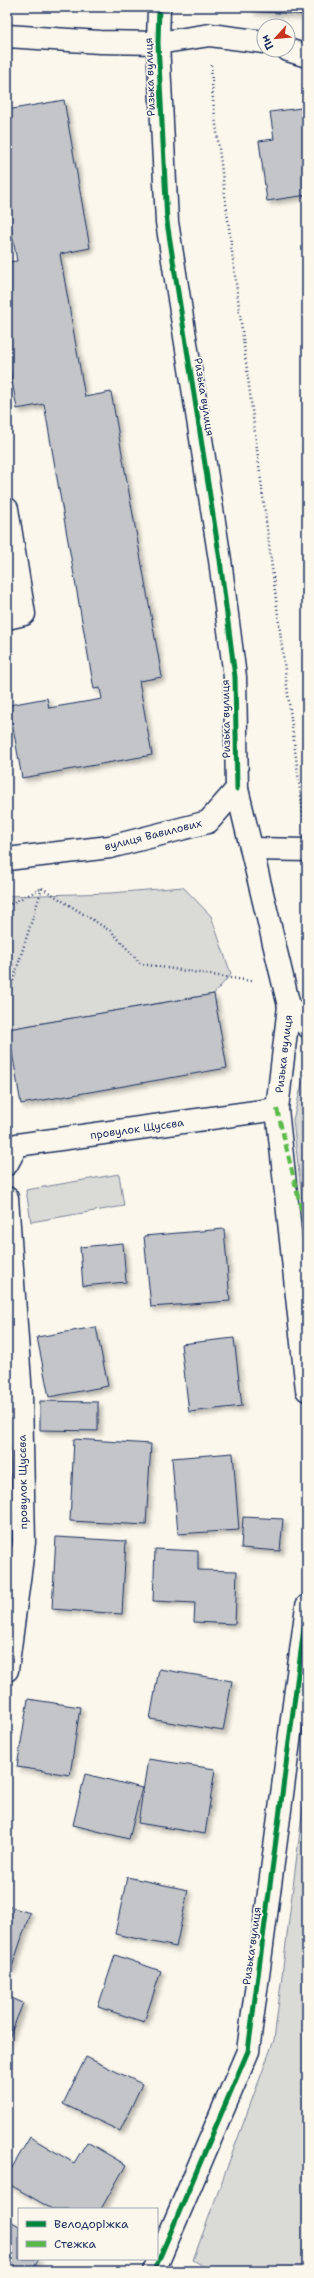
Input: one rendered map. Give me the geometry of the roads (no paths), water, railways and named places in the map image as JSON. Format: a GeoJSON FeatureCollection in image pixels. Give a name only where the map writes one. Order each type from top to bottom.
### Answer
{"type":"FeatureCollection","features":[{"type":"Feature","properties":{"kind":"street","name":"Ризька вулиця"},"geometry":{"type":"LineString","coordinates":[[159,7],[158,43],[166,222],[220,560],[235,677],[237,789],[253,849],[289,1006],[277,1109],[307,1390]]}},
{"type":"Feature","properties":{"kind":"street"},"geometry":{"type":"LineString","coordinates":[[7,36],[100,42],[158,43],[210,36],[256,41]]}},
{"type":"Feature","properties":{"kind":"street"},"geometry":{"type":"LineString","coordinates":[[296,53],[307,56]]}},
{"type":"Feature","properties":{"kind":"street"},"geometry":{"type":"LineString","coordinates":[[7,509],[24,614],[7,618]]}},
{"type":"Feature","properties":{"kind":"street","name":"вулиця Вавилових"},"geometry":{"type":"LineString","coordinates":[[7,859],[110,847],[208,822],[237,789]]}},
{"type":"Feature","properties":{"kind":"street"},"geometry":{"type":"LineString","coordinates":[[253,849],[307,850]]}},
{"type":"Feature","properties":{"kind":"street"},"geometry":{"type":"LineString","coordinates":[[289,1006],[307,1026]]}},
{"type":"Feature","properties":{"kind":"street","name":"провулок Щусєва"},"geometry":{"type":"LineString","coordinates":[[7,1164],[18,1145],[277,1109]]}},
{"type":"Feature","properties":{"kind":"street","name":"провулок Щусєва"},"geometry":{"type":"LineString","coordinates":[[7,1198],[21,1396],[24,1542],[7,1670]]}},
{"type":"Feature","properties":{"kind":"street","name":"Ризька вулиця"},"geometry":{"type":"LineString","coordinates":[[154,2271],[248,2051],[307,1606]]}}]}
